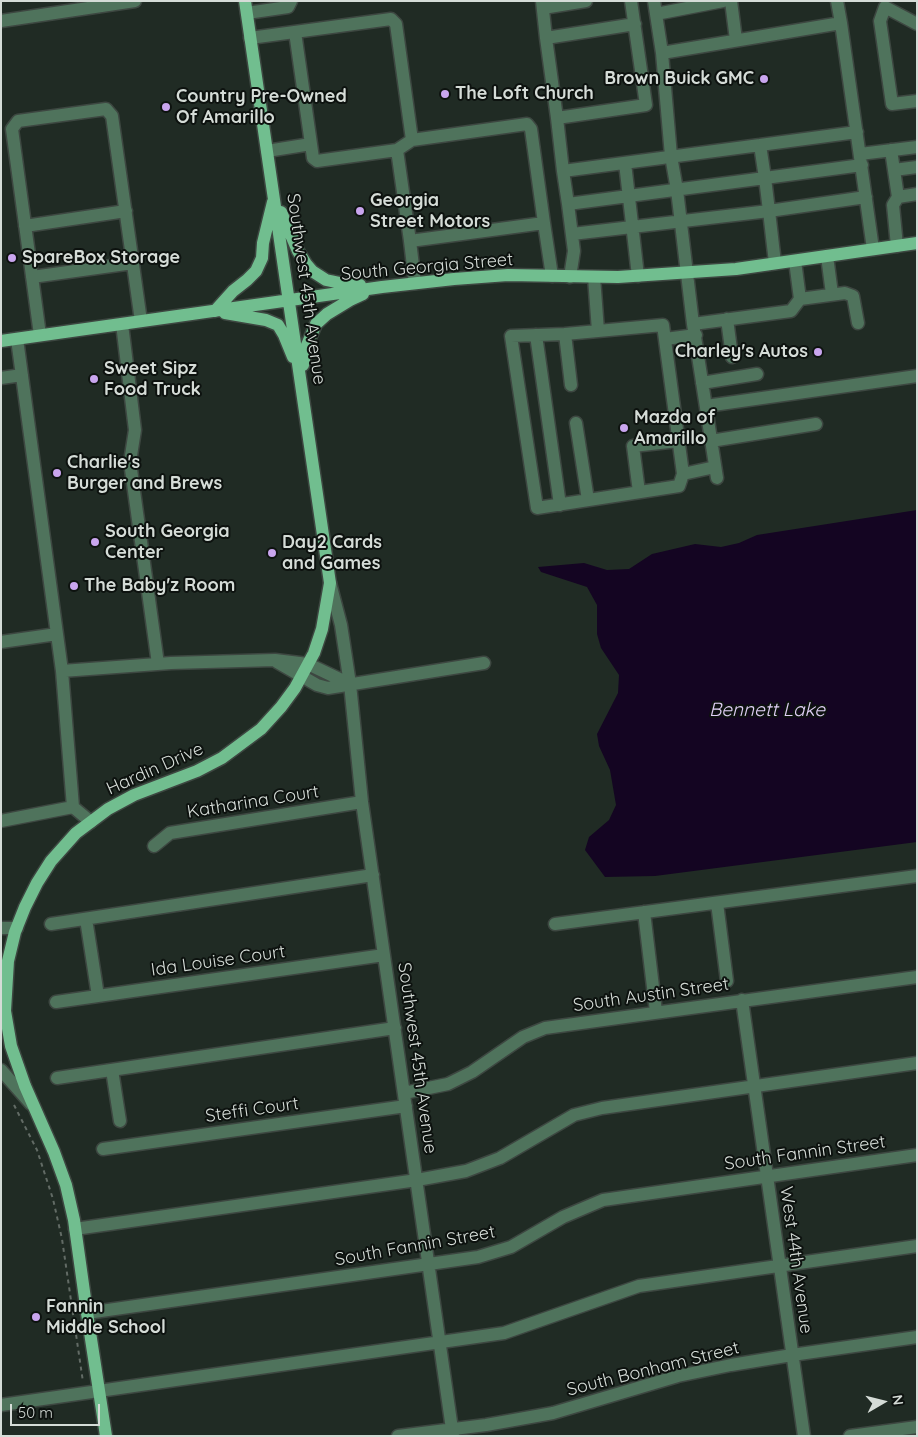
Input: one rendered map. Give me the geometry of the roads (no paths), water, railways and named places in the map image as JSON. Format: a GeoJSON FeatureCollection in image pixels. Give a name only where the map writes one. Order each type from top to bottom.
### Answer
{"type":"FeatureCollection","features":[{"type":"Feature","properties":{"kind":"main road","name":"Southwest 45th Avenue"},"geometry":{"type":"LineString","coordinates":[[246,7],[330,583]]}},
{"type":"Feature","properties":{"kind":"main road"},"geometry":{"type":"LineString","coordinates":[[274,198],[298,251],[312,271],[326,280],[345,284],[382,287]]}},
{"type":"Feature","properties":{"kind":"main road"},"geometry":{"type":"LineString","coordinates":[[215,311],[233,291],[248,280],[256,271],[262,258],[263,243],[274,198]]}},
{"type":"Feature","properties":{"kind":"main road","name":"South Georgia Street"},"geometry":{"type":"LineString","coordinates":[[1,341],[454,278],[508,276],[594,277],[688,273],[736,269],[917,243]]}},
{"type":"Feature","properties":{"kind":"main road"},"geometry":{"type":"LineString","coordinates":[[301,375],[307,345],[316,324],[327,314],[350,300],[382,287]]}},
{"type":"Feature","properties":{"kind":"main road"},"geometry":{"type":"LineString","coordinates":[[215,311],[266,320],[278,325],[301,375]]}},
{"type":"Feature","properties":{"kind":"main road","name":"Hardin Drive"},"geometry":{"type":"LineString","coordinates":[[106,1436],[86,1313],[75,1229],[66,1185],[10,1046],[3,992],[5,957],[24,907],[37,883],[51,862],[76,834],[108,809],[134,795],[197,771],[235,749],[261,729],[281,707],[314,653],[322,629],[330,583]]}},
{"type":"Feature","properties":{"kind":"street"},"geometry":{"type":"LineString","coordinates":[[1,21],[135,1]]}},
{"type":"Feature","properties":{"kind":"street"},"geometry":{"type":"LineString","coordinates":[[246,7],[288,7],[291,1]]}},
{"type":"Feature","properties":{"kind":"street"},"geometry":{"type":"LineString","coordinates":[[570,276],[574,251],[542,4],[586,1]]}},
{"type":"Feature","properties":{"kind":"street"},"geometry":{"type":"LineString","coordinates":[[557,118],[646,105],[631,1]]}},
{"type":"Feature","properties":{"kind":"street"},"geometry":{"type":"LineString","coordinates":[[683,474],[716,472],[694,330],[678,190],[671,156],[662,53],[655,8],[723,1]]}},
{"type":"Feature","properties":{"kind":"street"},"geometry":{"type":"LineString","coordinates":[[731,1],[736,40]]}},
{"type":"Feature","properties":{"kind":"street"},"geometry":{"type":"LineString","coordinates":[[837,1],[873,249]]}},
{"type":"Feature","properties":{"kind":"street"},"geometry":{"type":"LineString","coordinates":[[917,24],[882,4],[880,21],[892,104],[917,101]]}},
{"type":"Feature","properties":{"kind":"street"},"geometry":{"type":"LineString","coordinates":[[250,38],[391,19],[396,24],[412,140]]}},
{"type":"Feature","properties":{"kind":"street"},"geometry":{"type":"LineString","coordinates":[[662,53],[841,23]]}},
{"type":"Feature","properties":{"kind":"street"},"geometry":{"type":"LineString","coordinates":[[546,38],[635,24]]}},
{"type":"Feature","properties":{"kind":"street"},"geometry":{"type":"LineString","coordinates":[[295,32],[313,158],[317,161],[397,150],[412,140],[527,124],[531,130],[552,276]]}},
{"type":"Feature","properties":{"kind":"street"},"geometry":{"type":"LineString","coordinates":[[40,336],[12,129],[18,121],[106,109],[112,116],[142,321]]}},
{"type":"Feature","properties":{"kind":"street"},"geometry":{"type":"LineString","coordinates":[[563,171],[857,132]]}},
{"type":"Feature","properties":{"kind":"street"},"geometry":{"type":"LineString","coordinates":[[267,151],[311,144]]}},
{"type":"Feature","properties":{"kind":"street"},"geometry":{"type":"LineString","coordinates":[[760,145],[776,263]]}},
{"type":"Feature","properties":{"kind":"street"},"geometry":{"type":"LineString","coordinates":[[568,204],[765,178],[861,160],[891,150],[917,146]]}},
{"type":"Feature","properties":{"kind":"street"},"geometry":{"type":"LineString","coordinates":[[397,150],[415,283]]}},
{"type":"Feature","properties":{"kind":"street"},"geometry":{"type":"LineString","coordinates":[[891,150],[898,197],[893,205],[897,246]]}},
{"type":"Feature","properties":{"kind":"street"},"geometry":{"type":"LineString","coordinates":[[625,163],[638,276]]}},
{"type":"Feature","properties":{"kind":"street"},"geometry":{"type":"LineString","coordinates":[[894,170],[917,166]]}},
{"type":"Feature","properties":{"kind":"street"},"geometry":{"type":"LineString","coordinates":[[898,197],[917,194]]}},
{"type":"Feature","properties":{"kind":"street"},"geometry":{"type":"LineString","coordinates":[[572,234],[682,222],[866,197]]}},
{"type":"Feature","properties":{"kind":"street"},"geometry":{"type":"LineString","coordinates":[[25,226],[126,211]]}},
{"type":"Feature","properties":{"kind":"street"},"geometry":{"type":"LineString","coordinates":[[410,241],[544,224]]}},
{"type":"Feature","properties":{"kind":"street"},"geometry":{"type":"LineString","coordinates":[[827,256],[832,294]]}},
{"type":"Feature","properties":{"kind":"street"},"geometry":{"type":"LineString","coordinates":[[795,261],[800,299]]}},
{"type":"Feature","properties":{"kind":"street"},"geometry":{"type":"LineString","coordinates":[[32,277],[133,263]]}},
{"type":"Feature","properties":{"kind":"street"},"geometry":{"type":"LineString","coordinates":[[594,277],[598,331]]}},
{"type":"Feature","properties":{"kind":"street"},"geometry":{"type":"LineString","coordinates":[[665,339],[727,319],[791,310],[800,299],[832,294],[845,293],[853,296],[858,323]]}},
{"type":"Feature","properties":{"kind":"street"},"geometry":{"type":"LineString","coordinates":[[727,319],[732,357]]}},
{"type":"Feature","properties":{"kind":"street"},"geometry":{"type":"LineString","coordinates":[[122,324],[135,430],[130,462],[158,664]]}},
{"type":"Feature","properties":{"kind":"street"},"geometry":{"type":"LineString","coordinates":[[663,326],[683,474],[679,486],[537,508],[511,336],[565,334],[663,326]]}},
{"type":"Feature","properties":{"kind":"street"},"geometry":{"type":"LineString","coordinates":[[565,334],[571,385]]}},
{"type":"Feature","properties":{"kind":"street"},"geometry":{"type":"LineString","coordinates":[[536,335],[560,505]]}},
{"type":"Feature","properties":{"kind":"street"},"geometry":{"type":"LineString","coordinates":[[17,339],[62,671],[73,807],[91,822]]}},
{"type":"Feature","properties":{"kind":"street"},"geometry":{"type":"LineString","coordinates":[[702,383],[757,374]]}},
{"type":"Feature","properties":{"kind":"street"},"geometry":{"type":"LineString","coordinates":[[1,378],[22,375]]}},
{"type":"Feature","properties":{"kind":"street"},"geometry":{"type":"LineString","coordinates":[[706,406],[917,376]]}},
{"type":"Feature","properties":{"kind":"street"},"geometry":{"type":"LineString","coordinates":[[576,422],[588,500]]}},
{"type":"Feature","properties":{"kind":"street"},"geometry":{"type":"LineString","coordinates":[[711,441],[816,424]]}},
{"type":"Feature","properties":{"kind":"street"},"geometry":{"type":"LineString","coordinates":[[639,492],[632,446],[678,441]]}},
{"type":"Feature","properties":{"kind":"street","name":"Southwest 45th Avenue"},"geometry":{"type":"LineString","coordinates":[[330,583],[341,625],[350,684],[362,802],[372,875],[453,1432]]}},
{"type":"Feature","properties":{"kind":"street"},"geometry":{"type":"LineString","coordinates":[[1,642],[57,634]]}},
{"type":"Feature","properties":{"kind":"street"},"geometry":{"type":"LineString","coordinates":[[274,660],[317,686],[328,688],[340,695],[346,703],[354,724]]}},
{"type":"Feature","properties":{"kind":"street"},"geometry":{"type":"LineString","coordinates":[[62,671],[158,664],[274,660],[308,664],[350,684]]}},
{"type":"Feature","properties":{"kind":"street"},"geometry":{"type":"LineString","coordinates":[[328,688],[484,663]]}},
{"type":"Feature","properties":{"kind":"street","name":"Katharina Court"},"geometry":{"type":"LineString","coordinates":[[154,846],[170,833],[362,802]]}},
{"type":"Feature","properties":{"kind":"street"},"geometry":{"type":"LineString","coordinates":[[1,821],[73,807]]}},
{"type":"Feature","properties":{"kind":"street"},"geometry":{"type":"LineString","coordinates":[[51,924],[372,875]]}},
{"type":"Feature","properties":{"kind":"street"},"geometry":{"type":"LineString","coordinates":[[555,924],[917,876]]}},
{"type":"Feature","properties":{"kind":"street"},"geometry":{"type":"LineString","coordinates":[[717,903],[727,981]]}},
{"type":"Feature","properties":{"kind":"street"},"geometry":{"type":"LineString","coordinates":[[644,912],[656,1012]]}},
{"type":"Feature","properties":{"kind":"street"},"geometry":{"type":"LineString","coordinates":[[86,919],[98,996]]}},
{"type":"Feature","properties":{"kind":"street"},"geometry":{"type":"LineString","coordinates":[[1,928],[17,928]]}},
{"type":"Feature","properties":{"kind":"street","name":"Ida Louise Court"},"geometry":{"type":"LineString","coordinates":[[56,1002],[384,955]]}},
{"type":"Feature","properties":{"kind":"street","name":"South Austin Street"},"geometry":{"type":"LineString","coordinates":[[404,1093],[448,1084],[472,1072],[523,1037],[545,1028],[917,977]]}},
{"type":"Feature","properties":{"kind":"street","name":"West 44th Avenue"},"geometry":{"type":"LineString","coordinates":[[742,1000],[804,1436]]}},
{"type":"Feature","properties":{"kind":"street"},"geometry":{"type":"LineString","coordinates":[[57,1078],[395,1028]]}},
{"type":"Feature","properties":{"kind":"street"},"geometry":{"type":"LineString","coordinates":[[75,1229],[417,1180],[466,1171],[500,1158],[574,1115],[602,1108],[917,1063]]}},
{"type":"Feature","properties":{"kind":"street"},"geometry":{"type":"LineString","coordinates":[[1,1070],[36,1110]]}},
{"type":"Feature","properties":{"kind":"street"},"geometry":{"type":"LineString","coordinates":[[112,1070],[120,1121]]}},
{"type":"Feature","properties":{"kind":"street","name":"Steffi Court"},"geometry":{"type":"LineString","coordinates":[[102,1149],[406,1106]]}},
{"type":"Feature","properties":{"kind":"street","name":"South Fannin Street"},"geometry":{"type":"LineString","coordinates":[[86,1313],[478,1257],[511,1247],[564,1217],[603,1200],[917,1155]]}},
{"type":"Feature","properties":{"kind":"street"},"geometry":{"type":"LineString","coordinates":[[1,1405],[504,1333],[639,1286],[917,1246]]}},
{"type":"Feature","properties":{"kind":"street","name":"South Bonham Street"},"geometry":{"type":"LineString","coordinates":[[398,1436],[453,1432],[486,1424],[553,1413],[678,1376],[731,1365],[917,1337]]}},
{"type":"Feature","properties":{"kind":"street"},"geometry":{"type":"LineString","coordinates":[[850,1436],[917,1427]]}},
{"type":"Feature","properties":{"kind":"water","name":"Bennett Lake"},"geometry":{"type":"Polygon","coordinates":[[[917,510],[917,842],[655,876],[605,877],[585,850],[589,837],[609,820],[616,805],[610,770],[599,746],[597,734],[618,693],[619,675],[601,648],[597,634],[597,605],[587,587],[541,572],[538,567],[584,563],[607,570],[629,569],[652,554],[695,544],[721,547],[739,543],[757,535],[917,510]]]}},
{"type":"Feature","properties":{"kind":"place","name":"Brown Buick GMC"},"geometry":{"type":"Point","coordinates":[764,79]}},
{"type":"Feature","properties":{"kind":"place","name":"The Loft Church"},"geometry":{"type":"Point","coordinates":[445,94]}},
{"type":"Feature","properties":{"kind":"place","name":"Country Pre-Owned Of Amarillo"},"geometry":{"type":"Point","coordinates":[166,107]}},
{"type":"Feature","properties":{"kind":"place","name":"Georgia Street Motors"},"geometry":{"type":"Point","coordinates":[360,211]}},
{"type":"Feature","properties":{"kind":"place","name":"SpareBox Storage"},"geometry":{"type":"Point","coordinates":[12,258]}},
{"type":"Feature","properties":{"kind":"place","name":"Charley's Autos"},"geometry":{"type":"Point","coordinates":[818,352]}},
{"type":"Feature","properties":{"kind":"place","name":"Sweet Sipz Food Truck"},"geometry":{"type":"Point","coordinates":[94,379]}},
{"type":"Feature","properties":{"kind":"place","name":"Mazda of Amarillo"},"geometry":{"type":"Point","coordinates":[624,428]}},
{"type":"Feature","properties":{"kind":"place","name":"Charlie's Burger and Brews"},"geometry":{"type":"Point","coordinates":[57,473]}},
{"type":"Feature","properties":{"kind":"place","name":"South Georgia Center"},"geometry":{"type":"Point","coordinates":[95,542]}},
{"type":"Feature","properties":{"kind":"place","name":"Day2 Cards and Games"},"geometry":{"type":"Point","coordinates":[272,553]}},
{"type":"Feature","properties":{"kind":"place","name":"The Baby'z Room"},"geometry":{"type":"Point","coordinates":[74,586]}},
{"type":"Feature","properties":{"kind":"place","name":"Fannin Middle School"},"geometry":{"type":"Point","coordinates":[36,1317]}}]}
